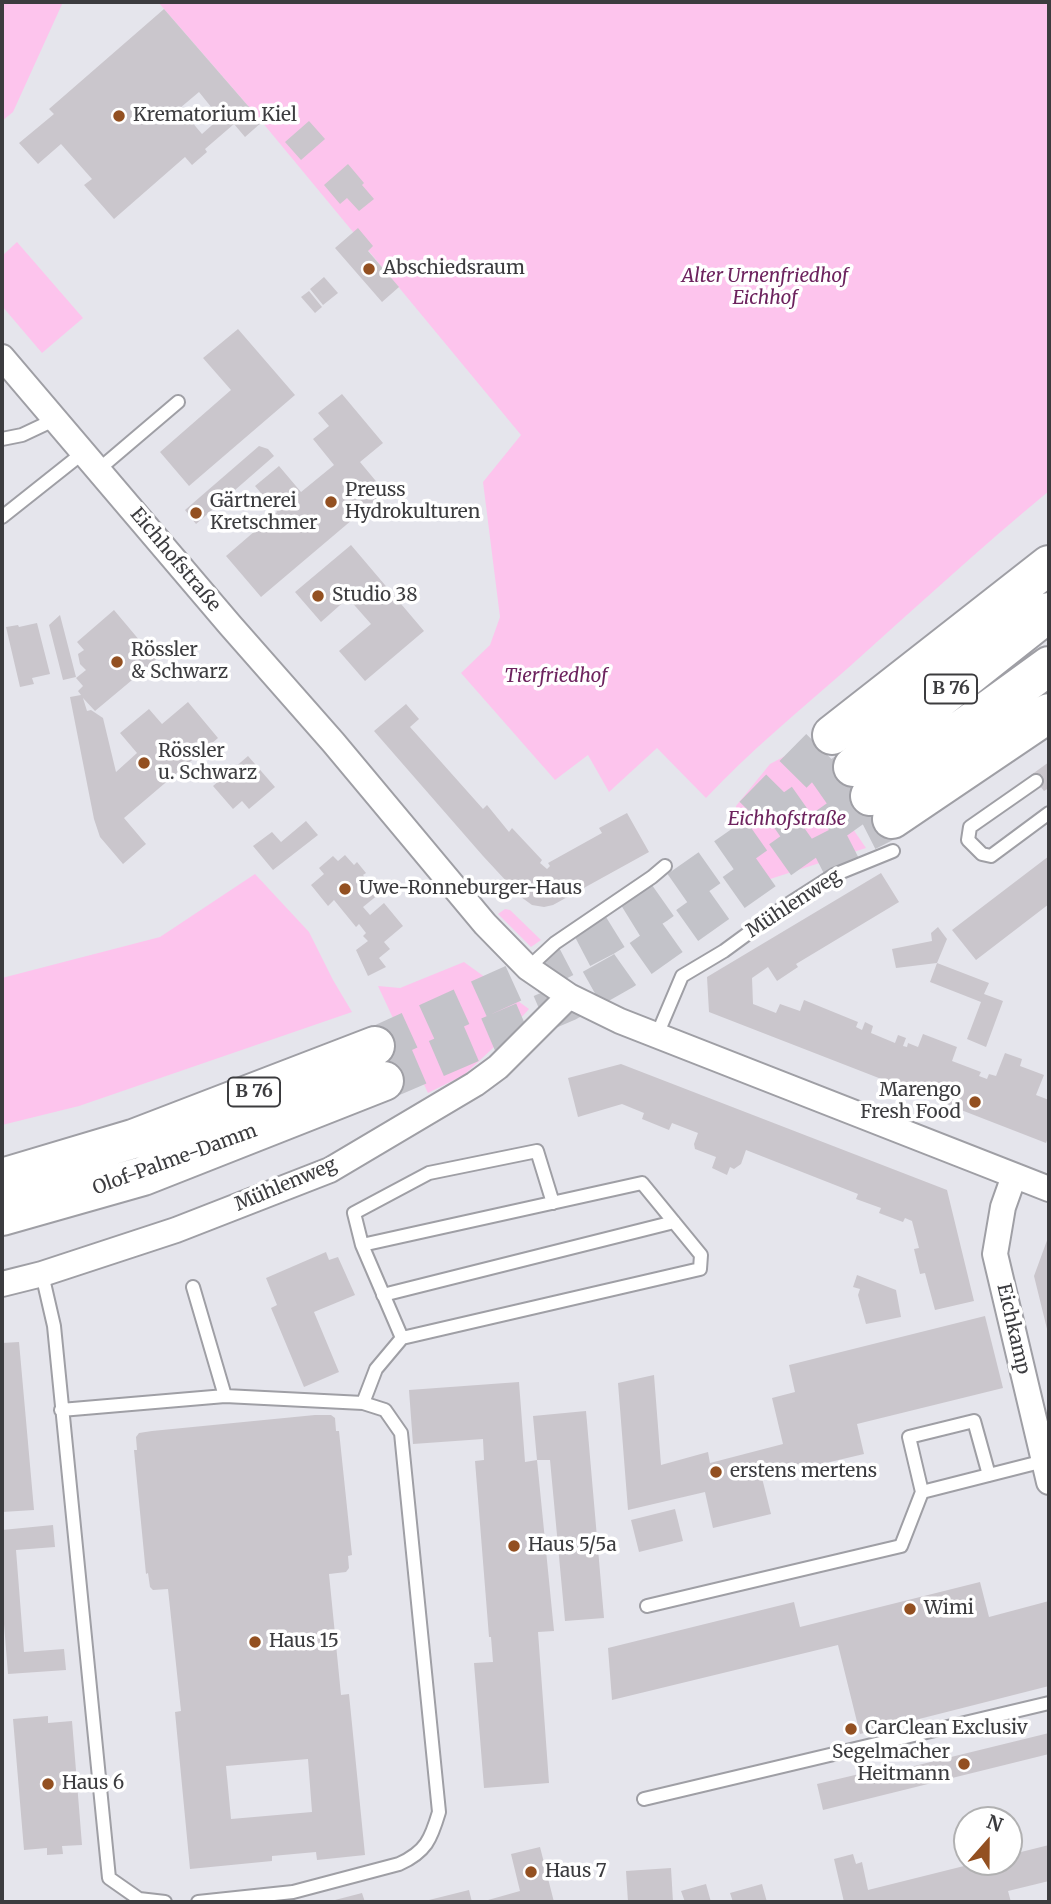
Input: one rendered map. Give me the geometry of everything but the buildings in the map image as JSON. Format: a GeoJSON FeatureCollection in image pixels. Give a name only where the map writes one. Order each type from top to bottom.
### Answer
{"type":"FeatureCollection","features":[{"type":"Feature","properties":{"kind":"highway"},"geometry":{"type":"LineString","coordinates":[[832,735],[1049,565]]}},
{"type":"Feature","properties":{"kind":"highway","name":"B 76"},"geometry":{"type":"LineString","coordinates":[[877,808],[1049,612]]}},
{"type":"Feature","properties":{"kind":"highway","name":"B 76"},"geometry":{"type":"LineString","coordinates":[[877,808],[1049,666]]}},
{"type":"Feature","properties":{"kind":"highway"},"geometry":{"type":"LineString","coordinates":[[877,808],[1049,713]]}},
{"type":"Feature","properties":{"kind":"highway","name":"Olof-Palme-Damm"},"geometry":{"type":"LineString","coordinates":[[2,1178],[380,1063],[143,1176],[2,1216]]}},
{"type":"Feature","properties":{"kind":"street","name":"Eichhofstraße"},"geometry":{"type":"LineString","coordinates":[[2,357],[485,924],[528,968],[569,996],[594,1009],[1049,1189]]}},
{"type":"Feature","properties":{"kind":"street","name":"Mühlenweg"},"geometry":{"type":"LineString","coordinates":[[2,1284],[176,1230],[330,1170],[475,1084],[498,1066],[569,996]]}},
{"type":"Feature","properties":{"kind":"street","name":"Eichkamp"},"geometry":{"type":"LineString","coordinates":[[1014,1176],[1003,1207],[996,1254],[1047,1472]]}},
{"type":"Feature","properties":{"kind":"lane"},"geometry":{"type":"LineString","coordinates":[[2,517],[178,402]]}},
{"type":"Feature","properties":{"kind":"lane"},"geometry":{"type":"LineString","coordinates":[[2,439],[22,435],[56,419]]}},
{"type":"Feature","properties":{"kind":"lane"},"geometry":{"type":"LineString","coordinates":[[1036,781],[971,827],[968,840],[982,854],[991,856],[1049,813]]}},
{"type":"Feature","properties":{"kind":"lane","name":"Mühlenweg"},"geometry":{"type":"LineString","coordinates":[[657,1035],[682,976],[724,951],[834,875],[877,808]]}},
{"type":"Feature","properties":{"kind":"lane"},"geometry":{"type":"LineString","coordinates":[[528,968],[555,943],[665,866]]}},
{"type":"Feature","properties":{"kind":"lane"},"geometry":{"type":"LineString","coordinates":[[402,1338],[362,1245],[354,1213],[429,1173],[537,1151],[553,1203]]}},
{"type":"Feature","properties":{"kind":"lane"},"geometry":{"type":"LineString","coordinates":[[362,1245],[642,1184],[701,1255],[700,1269],[402,1338],[376,1369],[363,1403]]}},
{"type":"Feature","properties":{"kind":"lane"},"geometry":{"type":"LineString","coordinates":[[383,1295],[674,1222]]}},
{"type":"Feature","properties":{"kind":"lane"},"geometry":{"type":"LineString","coordinates":[[42,1273],[54,1326],[109,1878],[139,1899],[165,1902]]}},
{"type":"Feature","properties":{"kind":"lane"},"geometry":{"type":"LineString","coordinates":[[193,1287],[225,1395]]}},
{"type":"Feature","properties":{"kind":"lane"},"geometry":{"type":"LineString","coordinates":[[61,1410],[225,1395],[363,1403],[385,1410],[401,1433],[439,1812],[432,1836],[414,1857],[399,1864],[294,1897],[198,1902]]}},
{"type":"Feature","properties":{"kind":"lane"},"geometry":{"type":"LineString","coordinates":[[647,1606],[901,1546],[922,1492],[909,1437],[975,1421],[989,1475]]}},
{"type":"Feature","properties":{"kind":"lane"},"geometry":{"type":"LineString","coordinates":[[922,1492],[989,1475],[1047,1472]]}},
{"type":"Feature","properties":{"kind":"lane"},"geometry":{"type":"LineString","coordinates":[[644,1800],[1049,1703]]}},
{"type":"Feature","properties":{"kind":"green space"},"geometry":{"type":"Polygon","coordinates":[[[2,2],[63,2],[13,112],[2,121],[2,2]]]}},
{"type":"Feature","properties":{"kind":"green space","name":"Alter Urnenfriedhof Eichhof"},"geometry":{"type":"Polygon","coordinates":[[[158,2],[1049,2],[1049,491],[776,731],[706,798],[657,748],[609,792],[588,755],[555,780],[461,673],[490,645],[500,617],[483,482],[521,435],[262,122],[158,2]]]}},
{"type":"Feature","properties":{"kind":"green space"},"geometry":{"type":"Polygon","coordinates":[[[17,242],[83,318],[42,353],[2,306],[2,256],[17,242]]]}},
{"type":"Feature","properties":{"kind":"green space","name":"Eichhofstraße"},"geometry":{"type":"Polygon","coordinates":[[[798,749],[866,848],[764,881],[737,855],[736,806],[770,764],[798,749]]]}},
{"type":"Feature","properties":{"kind":"green space"},"geometry":{"type":"Polygon","coordinates":[[[255,874],[309,932],[352,1012],[79,1106],[2,1125],[2,978],[160,937],[255,874]]]}},
{"type":"Feature","properties":{"kind":"green space"},"geometry":{"type":"Polygon","coordinates":[[[505,909],[510,910],[541,940],[531,947],[498,914],[505,909]]]}},
{"type":"Feature","properties":{"kind":"green space"},"geometry":{"type":"Polygon","coordinates":[[[464,962],[529,1009],[464,1075],[428,1093],[378,986],[400,988],[464,962]]]}},
{"type":"Feature","properties":{"kind":"tunnel"},"geometry":{"type":"LineString","coordinates":[[753,815],[832,735]]}},
{"type":"Feature","properties":{"kind":"tunnel"},"geometry":{"type":"LineString","coordinates":[[375,1046],[536,973],[603,938],[658,904],[853,767]]}},
{"type":"Feature","properties":{"kind":"tunnel"},"geometry":{"type":"LineString","coordinates":[[384,1081],[568,1002],[623,971],[870,796]]}},
{"type":"Feature","properties":{"kind":"tunnel"},"geometry":{"type":"LineString","coordinates":[[816,858],[892,819]]}},
{"type":"Feature","properties":{"kind":"place","name":"Krematorium Kiel"},"geometry":{"type":"Point","coordinates":[119,116]}},
{"type":"Feature","properties":{"kind":"place","name":"Abschiedsraum"},"geometry":{"type":"Point","coordinates":[369,269]}},
{"type":"Feature","properties":{"kind":"place","name":"Preuss Hydrokulturen"},"geometry":{"type":"Point","coordinates":[331,502]}},
{"type":"Feature","properties":{"kind":"place","name":"Gärtnerei Kretschmer"},"geometry":{"type":"Point","coordinates":[196,513]}},
{"type":"Feature","properties":{"kind":"place","name":"Studio 38"},"geometry":{"type":"Point","coordinates":[318,596]}},
{"type":"Feature","properties":{"kind":"place","name":"Rössler & Schwarz"},"geometry":{"type":"Point","coordinates":[117,662]}},
{"type":"Feature","properties":{"kind":"place","name":"Rössler u. Schwarz"},"geometry":{"type":"Point","coordinates":[144,763]}},
{"type":"Feature","properties":{"kind":"place","name":"Uwe-Ronneburger-Haus"},"geometry":{"type":"Point","coordinates":[345,889]}},
{"type":"Feature","properties":{"kind":"place","name":"Marengo Fresh Food"},"geometry":{"type":"Point","coordinates":[975,1102]}},
{"type":"Feature","properties":{"kind":"place","name":"erstens mertens"},"geometry":{"type":"Point","coordinates":[716,1472]}},
{"type":"Feature","properties":{"kind":"place","name":"Haus 5/5a"},"geometry":{"type":"Point","coordinates":[514,1546]}},
{"type":"Feature","properties":{"kind":"place","name":"Wimi"},"geometry":{"type":"Point","coordinates":[910,1609]}},
{"type":"Feature","properties":{"kind":"place","name":"Haus 15"},"geometry":{"type":"Point","coordinates":[255,1642]}},
{"type":"Feature","properties":{"kind":"place","name":"CarClean Exclusiv"},"geometry":{"type":"Point","coordinates":[851,1729]}},
{"type":"Feature","properties":{"kind":"place","name":"Segelmacher Heitmann"},"geometry":{"type":"Point","coordinates":[964,1764]}},
{"type":"Feature","properties":{"kind":"place","name":"Haus 6"},"geometry":{"type":"Point","coordinates":[48,1784]}},
{"type":"Feature","properties":{"kind":"place","name":"Haus 7"},"geometry":{"type":"Point","coordinates":[531,1872]}},
{"type":"Feature","properties":{"kind":"park label","name":"Tierfriedhof"},"geometry":{"type":"Point","coordinates":[556,677]}}]}
